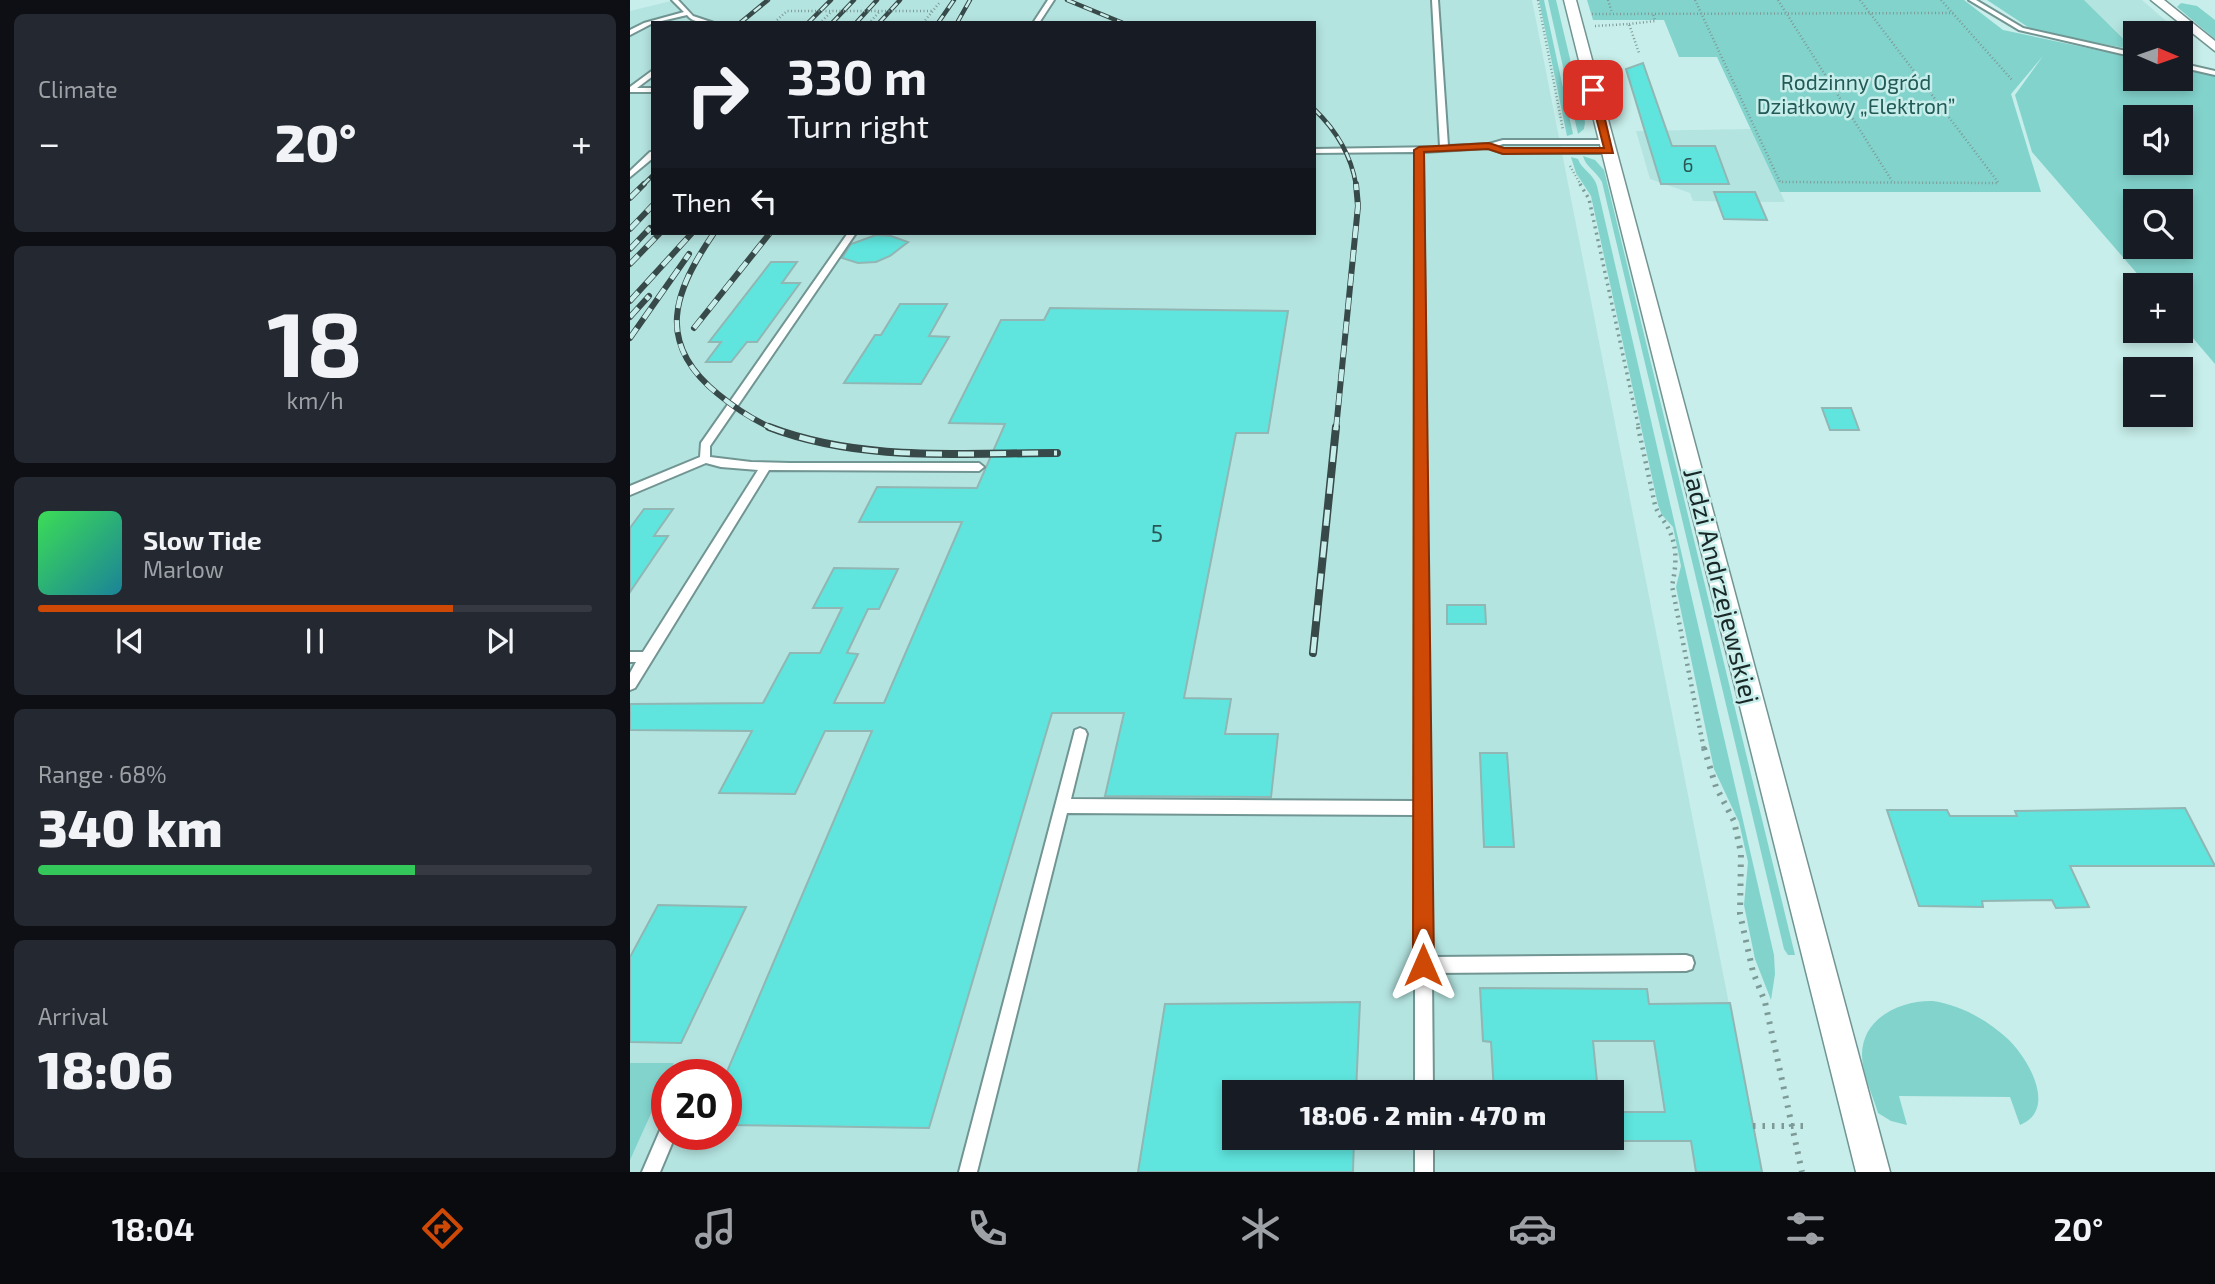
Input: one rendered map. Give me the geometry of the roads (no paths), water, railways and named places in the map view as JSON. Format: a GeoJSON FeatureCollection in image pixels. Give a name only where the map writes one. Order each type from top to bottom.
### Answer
{"type":"FeatureCollection","features":[{"type":"Feature","properties":{"kind":"street"},"geometry":{"type":"LineString","coordinates":[[2157,0],[2215,47]]}},
{"type":"Feature","properties":{"kind":"street","name":"Jadzi Andrzejewskiej"},"geometry":{"type":"LineString","coordinates":[[1573,13],[1873,1172]]}},
{"type":"Feature","properties":{"kind":"lane"},"geometry":{"type":"LineString","coordinates":[[675,0],[691,17],[709,21]]}},
{"type":"Feature","properties":{"kind":"lane"},"geometry":{"type":"LineString","coordinates":[[1037,21],[1051,0]]}},
{"type":"Feature","properties":{"kind":"lane"},"geometry":{"type":"LineString","coordinates":[[1435,0],[1444,148]]}},
{"type":"Feature","properties":{"kind":"lane"},"geometry":{"type":"LineString","coordinates":[[1972,0],[2021,29],[2123,52]]}},
{"type":"Feature","properties":{"kind":"lane"},"geometry":{"type":"LineString","coordinates":[[657,21],[688,13]]}},
{"type":"Feature","properties":{"kind":"lane"},"geometry":{"type":"LineString","coordinates":[[630,33],[651,23]]}},
{"type":"Feature","properties":{"kind":"lane"},"geometry":{"type":"LineString","coordinates":[[2193,68],[2215,73]]}},
{"type":"Feature","properties":{"kind":"lane"},"geometry":{"type":"LineString","coordinates":[[630,90],[651,74]]}},
{"type":"Feature","properties":{"kind":"lane"},"geometry":{"type":"LineString","coordinates":[[630,90],[651,90]]}},
{"type":"Feature","properties":{"kind":"lane"},"geometry":{"type":"LineString","coordinates":[[1316,150],[1419,150],[1489,146],[1503,151],[1608,146]]}},
{"type":"Feature","properties":{"kind":"lane"},"geometry":{"type":"LineString","coordinates":[[1419,150],[1424,1080]]}},
{"type":"Feature","properties":{"kind":"lane"},"geometry":{"type":"LineString","coordinates":[[630,175],[651,156]]}},
{"type":"Feature","properties":{"kind":"lane"},"geometry":{"type":"LineString","coordinates":[[705,458],[705,446],[851,235]]}},
{"type":"Feature","properties":{"kind":"lane"},"geometry":{"type":"LineString","coordinates":[[705,458],[713,462],[765,466],[979,467]]}},
{"type":"Feature","properties":{"kind":"lane"},"geometry":{"type":"LineString","coordinates":[[630,491],[705,458]]}},
{"type":"Feature","properties":{"kind":"lane"},"geometry":{"type":"LineString","coordinates":[[630,684],[765,466]]}},
{"type":"Feature","properties":{"kind":"lane"},"geometry":{"type":"LineString","coordinates":[[630,657],[647,657]]}},
{"type":"Feature","properties":{"kind":"lane"},"geometry":{"type":"LineString","coordinates":[[968,1172],[1080,734]]}},
{"type":"Feature","properties":{"kind":"lane"},"geometry":{"type":"LineString","coordinates":[[1062,806],[1422,808]]}},
{"type":"Feature","properties":{"kind":"lane"},"geometry":{"type":"LineString","coordinates":[[1423,965],[1686,963]]}},
{"type":"Feature","properties":{"kind":"lane"},"geometry":{"type":"LineString","coordinates":[[651,1172],[660,1150]]}},
{"type":"Feature","properties":{"kind":"lane"},"geometry":{"type":"LineString","coordinates":[[1424,1150],[1424,1172]]}},
{"type":"Feature","properties":{"kind":"railway"},"geometry":{"type":"LineString","coordinates":[[742,21],[768,0]]}},
{"type":"Feature","properties":{"kind":"railway"},"geometry":{"type":"LineString","coordinates":[[810,21],[831,0]]}},
{"type":"Feature","properties":{"kind":"railway"},"geometry":{"type":"LineString","coordinates":[[834,21],[854,0]]}},
{"type":"Feature","properties":{"kind":"railway"},"geometry":{"type":"LineString","coordinates":[[858,21],[877,0]]}},
{"type":"Feature","properties":{"kind":"railway"},"geometry":{"type":"LineString","coordinates":[[881,21],[900,0]]}},
{"type":"Feature","properties":{"kind":"railway"},"geometry":{"type":"LineString","coordinates":[[939,21],[954,0]]}},
{"type":"Feature","properties":{"kind":"railway"},"geometry":{"type":"LineString","coordinates":[[958,21],[970,0]]}},
{"type":"Feature","properties":{"kind":"railway"},"geometry":{"type":"LineString","coordinates":[[1067,0],[1118,21]]}},
{"type":"Feature","properties":{"kind":"railway"},"geometry":{"type":"LineString","coordinates":[[1316,111],[1341,143],[1356,185]]}},
{"type":"Feature","properties":{"kind":"railway"},"geometry":{"type":"LineString","coordinates":[[630,198],[651,177]]}},
{"type":"Feature","properties":{"kind":"railway"},"geometry":{"type":"LineString","coordinates":[[1336,429],[1358,206],[1356,184]]}},
{"type":"Feature","properties":{"kind":"railway"},"geometry":{"type":"LineString","coordinates":[[630,229],[651,207]]}},
{"type":"Feature","properties":{"kind":"railway"},"geometry":{"type":"LineString","coordinates":[[630,249],[650,228]]}},
{"type":"Feature","properties":{"kind":"railway"},"geometry":{"type":"LineString","coordinates":[[630,264],[658,235]]}},
{"type":"Feature","properties":{"kind":"railway"},"geometry":{"type":"LineString","coordinates":[[630,301],[690,235]]}},
{"type":"Feature","properties":{"kind":"railway"},"geometry":{"type":"LineString","coordinates":[[713,235],[688,276],[681,296],[677,316],[678,336],[685,356],[698,375],[731,404],[772,428]]}},
{"type":"Feature","properties":{"kind":"railway"},"geometry":{"type":"LineString","coordinates":[[694,328],[768,235]]}},
{"type":"Feature","properties":{"kind":"railway"},"geometry":{"type":"LineString","coordinates":[[630,338],[689,254]]}},
{"type":"Feature","properties":{"kind":"railway"},"geometry":{"type":"LineString","coordinates":[[630,317],[649,296]]}},
{"type":"Feature","properties":{"kind":"railway"},"geometry":{"type":"LineString","coordinates":[[1313,653],[1336,427]]}},
{"type":"Feature","properties":{"kind":"railway"},"geometry":{"type":"LineString","coordinates":[[772,428],[839,446],[875,451],[948,454],[1057,453]]}},
{"type":"Feature","properties":{"kind":"park label","name":"Rodzinny Ogród Działkowy „Elektron”"},"geometry":{"type":"Point","coordinates":[1856,95]}}]}
